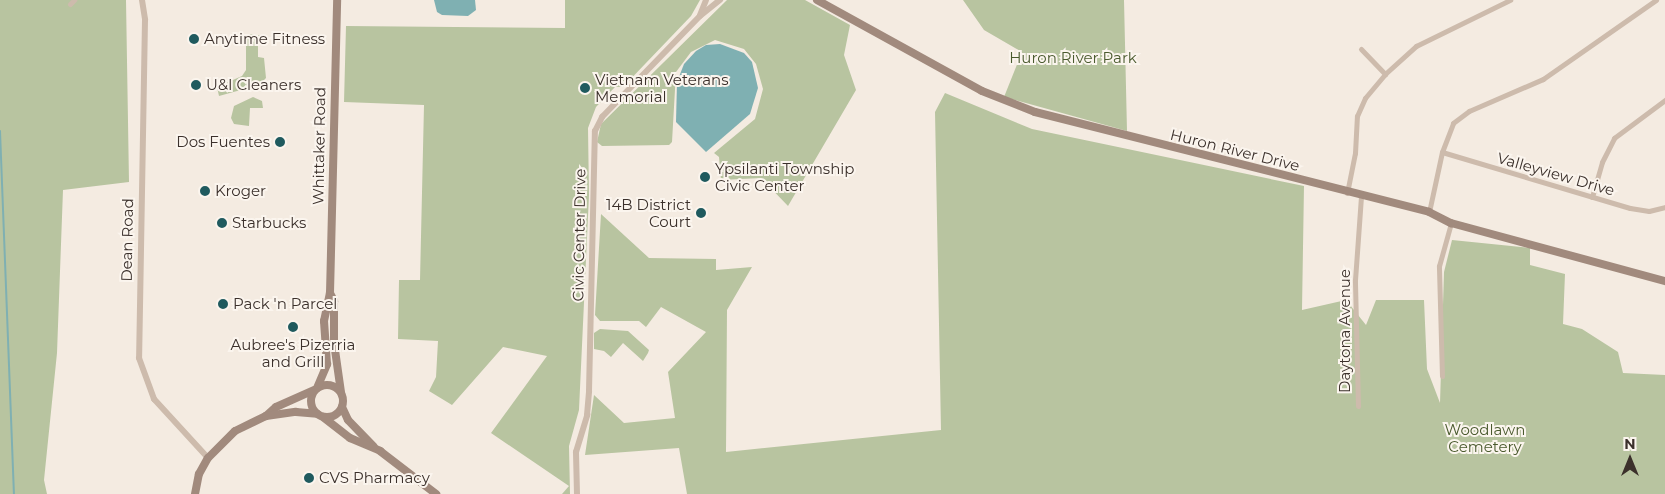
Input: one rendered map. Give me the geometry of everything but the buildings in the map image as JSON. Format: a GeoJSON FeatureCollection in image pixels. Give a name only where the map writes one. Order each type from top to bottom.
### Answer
{"type":"FeatureCollection","features":[{"type":"Feature","properties":{"kind":"main road","name":"Whittaker Road"},"geometry":{"type":"LineString","coordinates":[[316,389],[328,364],[324,316],[330,293],[337,0]]}},
{"type":"Feature","properties":{"kind":"main road","name":"Huron River Drive"},"geometry":{"type":"LineString","coordinates":[[816,0],[1008,102],[1347,193],[1429,212],[1451,223],[1665,281]]}},
{"type":"Feature","properties":{"kind":"main road","name":"Whittaker Road"},"geometry":{"type":"LineString","coordinates":[[330,293],[334,301],[334,343],[341,392]]}},
{"type":"Feature","properties":{"kind":"main road"},"geometry":{"type":"LineString","coordinates":[[195,494],[198,474],[208,458],[235,431],[266,416],[276,407],[316,389],[334,386],[341,392],[342,408],[348,420],[374,447],[436,494]]}},
{"type":"Feature","properties":{"kind":"main road"},"geometry":{"type":"LineString","coordinates":[[316,389],[310,402],[320,416],[350,438],[374,447]]}},
{"type":"Feature","properties":{"kind":"main road"},"geometry":{"type":"LineString","coordinates":[[266,416],[296,412],[320,416],[337,415],[342,408]]}},
{"type":"Feature","properties":{"kind":"street","name":"Dean Road"},"geometry":{"type":"LineString","coordinates":[[142,0],[145,20],[140,358],[154,399],[208,458]]}},
{"type":"Feature","properties":{"kind":"street","name":"Civic Center Drive"},"geometry":{"type":"LineString","coordinates":[[700,16],[706,0]]}},
{"type":"Feature","properties":{"kind":"street","name":"Civic Center Drive"},"geometry":{"type":"LineString","coordinates":[[577,494],[576,452],[587,415],[589,392],[595,131],[602,117],[700,16],[720,0]]}},
{"type":"Feature","properties":{"kind":"street"},"geometry":{"type":"LineString","coordinates":[[1347,193],[1355,153],[1357,116],[1365,98],[1385,74],[1423,41],[1510,0]]}},
{"type":"Feature","properties":{"kind":"street"},"geometry":{"type":"LineString","coordinates":[[1429,212],[1442,152],[1453,123],[1469,111],[1543,79],[1656,0]]}},
{"type":"Feature","properties":{"kind":"street"},"geometry":{"type":"LineString","coordinates":[[1361,49],[1385,74]]}},
{"type":"Feature","properties":{"kind":"street"},"geometry":{"type":"LineString","coordinates":[[1592,197],[1604,156],[1614,138],[1665,100]]}},
{"type":"Feature","properties":{"kind":"street","name":"Valleyview Drive"},"geometry":{"type":"LineString","coordinates":[[1442,152],[1630,208],[1649,211],[1665,207]]}},
{"type":"Feature","properties":{"kind":"street","name":"Daytona Avenue"},"geometry":{"type":"LineString","coordinates":[[1358,406],[1355,280],[1362,196]]}},
{"type":"Feature","properties":{"kind":"street"},"geometry":{"type":"LineString","coordinates":[[1442,376],[1439,266],[1451,223]]}},
{"type":"Feature","properties":{"kind":"green space"},"geometry":{"type":"Polygon","coordinates":[[[0,0],[126,0],[129,182],[63,190],[57,353],[44,480],[47,494],[0,494],[0,0]]]}},
{"type":"Feature","properties":{"kind":"green space"},"geometry":{"type":"Polygon","coordinates":[[[565,0],[700,0],[691,16],[623,87],[615,87],[596,107],[588,128],[589,195],[579,410],[569,446],[570,494],[562,494],[569,486],[491,433],[547,356],[503,347],[452,405],[429,391],[436,377],[438,341],[398,339],[399,280],[420,280],[424,105],[344,102],[346,26],[565,28],[565,0]]]}},
{"type":"Feature","properties":{"kind":"green space"},"geometry":{"type":"Polygon","coordinates":[[[727,0],[805,0],[850,25],[844,55],[856,90],[788,206],[761,178],[721,180],[719,157],[714,153],[755,119],[763,89],[756,64],[744,49],[715,40],[691,52],[676,72],[672,142],[669,145],[602,146],[597,142],[601,124],[727,0]]]}},
{"type":"Feature","properties":{"kind":"green space","name":"Huron River Park"},"geometry":{"type":"Polygon","coordinates":[[[963,0],[1124,0],[1127,131],[1004,97],[1022,52],[984,30],[963,0]]]}},
{"type":"Feature","properties":{"kind":"green space"},"geometry":{"type":"Polygon","coordinates":[[[250,34],[264,36],[264,40],[258,40],[258,57],[264,58],[266,78],[259,85],[219,96],[217,87],[242,76],[246,70],[246,41],[250,34]]]}},
{"type":"Feature","properties":{"kind":"green space","name":"Woodlawn Cemetery"},"geometry":{"type":"Polygon","coordinates":[[[945,93],[1032,129],[1304,186],[1302,310],[1346,300],[1366,325],[1376,300],[1424,300],[1427,369],[1440,403],[1444,272],[1452,240],[1530,248],[1530,265],[1565,274],[1563,324],[1582,329],[1618,352],[1623,373],[1665,375],[1665,494],[687,494],[679,448],[585,455],[594,395],[624,423],[675,418],[668,372],[706,332],[661,307],[646,327],[639,321],[600,321],[595,315],[601,214],[649,258],[716,259],[716,270],[752,267],[727,310],[726,452],[941,430],[935,112],[945,93]]]}},
{"type":"Feature","properties":{"kind":"green space"},"geometry":{"type":"Polygon","coordinates":[[[253,97],[262,101],[263,108],[250,108],[249,126],[234,124],[231,118],[234,106],[253,97]]]}},
{"type":"Feature","properties":{"kind":"green space"},"geometry":{"type":"Polygon","coordinates":[[[600,329],[628,331],[649,350],[648,353],[643,361],[623,343],[611,357],[604,351],[594,349],[594,333],[600,329]]]}},
{"type":"Feature","properties":{"kind":"water"},"geometry":{"type":"Polygon","coordinates":[[[434,0],[475,0],[476,10],[468,16],[442,15],[437,12],[434,0]]]}},
{"type":"Feature","properties":{"kind":"water"},"geometry":{"type":"Polygon","coordinates":[[[720,44],[744,53],[752,62],[758,88],[750,114],[706,152],[676,122],[677,82],[684,64],[696,51],[706,45],[720,44]]]}},
{"type":"Feature","properties":{"kind":"waterway"},"geometry":{"type":"LineString","coordinates":[[0,131],[14,494]]}},
{"type":"Feature","properties":{"kind":"place","name":"Anytime Fitness"},"geometry":{"type":"Point","coordinates":[194,39]}},
{"type":"Feature","properties":{"kind":"place","name":"U&I Cleaners"},"geometry":{"type":"Point","coordinates":[196,85]}},
{"type":"Feature","properties":{"kind":"place","name":"Vietnam Veterans Memorial"},"geometry":{"type":"Point","coordinates":[585,88]}},
{"type":"Feature","properties":{"kind":"place","name":"Dos Fuentes"},"geometry":{"type":"Point","coordinates":[280,142]}},
{"type":"Feature","properties":{"kind":"place","name":"Ypsilanti Township Civic Center"},"geometry":{"type":"Point","coordinates":[705,177]}},
{"type":"Feature","properties":{"kind":"place","name":"Kroger"},"geometry":{"type":"Point","coordinates":[205,191]}},
{"type":"Feature","properties":{"kind":"place","name":"14B District Court"},"geometry":{"type":"Point","coordinates":[701,213]}},
{"type":"Feature","properties":{"kind":"place","name":"Starbucks"},"geometry":{"type":"Point","coordinates":[222,223]}},
{"type":"Feature","properties":{"kind":"place","name":"Pack 'n Parcel"},"geometry":{"type":"Point","coordinates":[223,304]}},
{"type":"Feature","properties":{"kind":"place","name":"Aubree's Pizerria and Grill"},"geometry":{"type":"Point","coordinates":[293,327]}},
{"type":"Feature","properties":{"kind":"place","name":"CVS Pharmacy"},"geometry":{"type":"Point","coordinates":[309,478]}}]}
